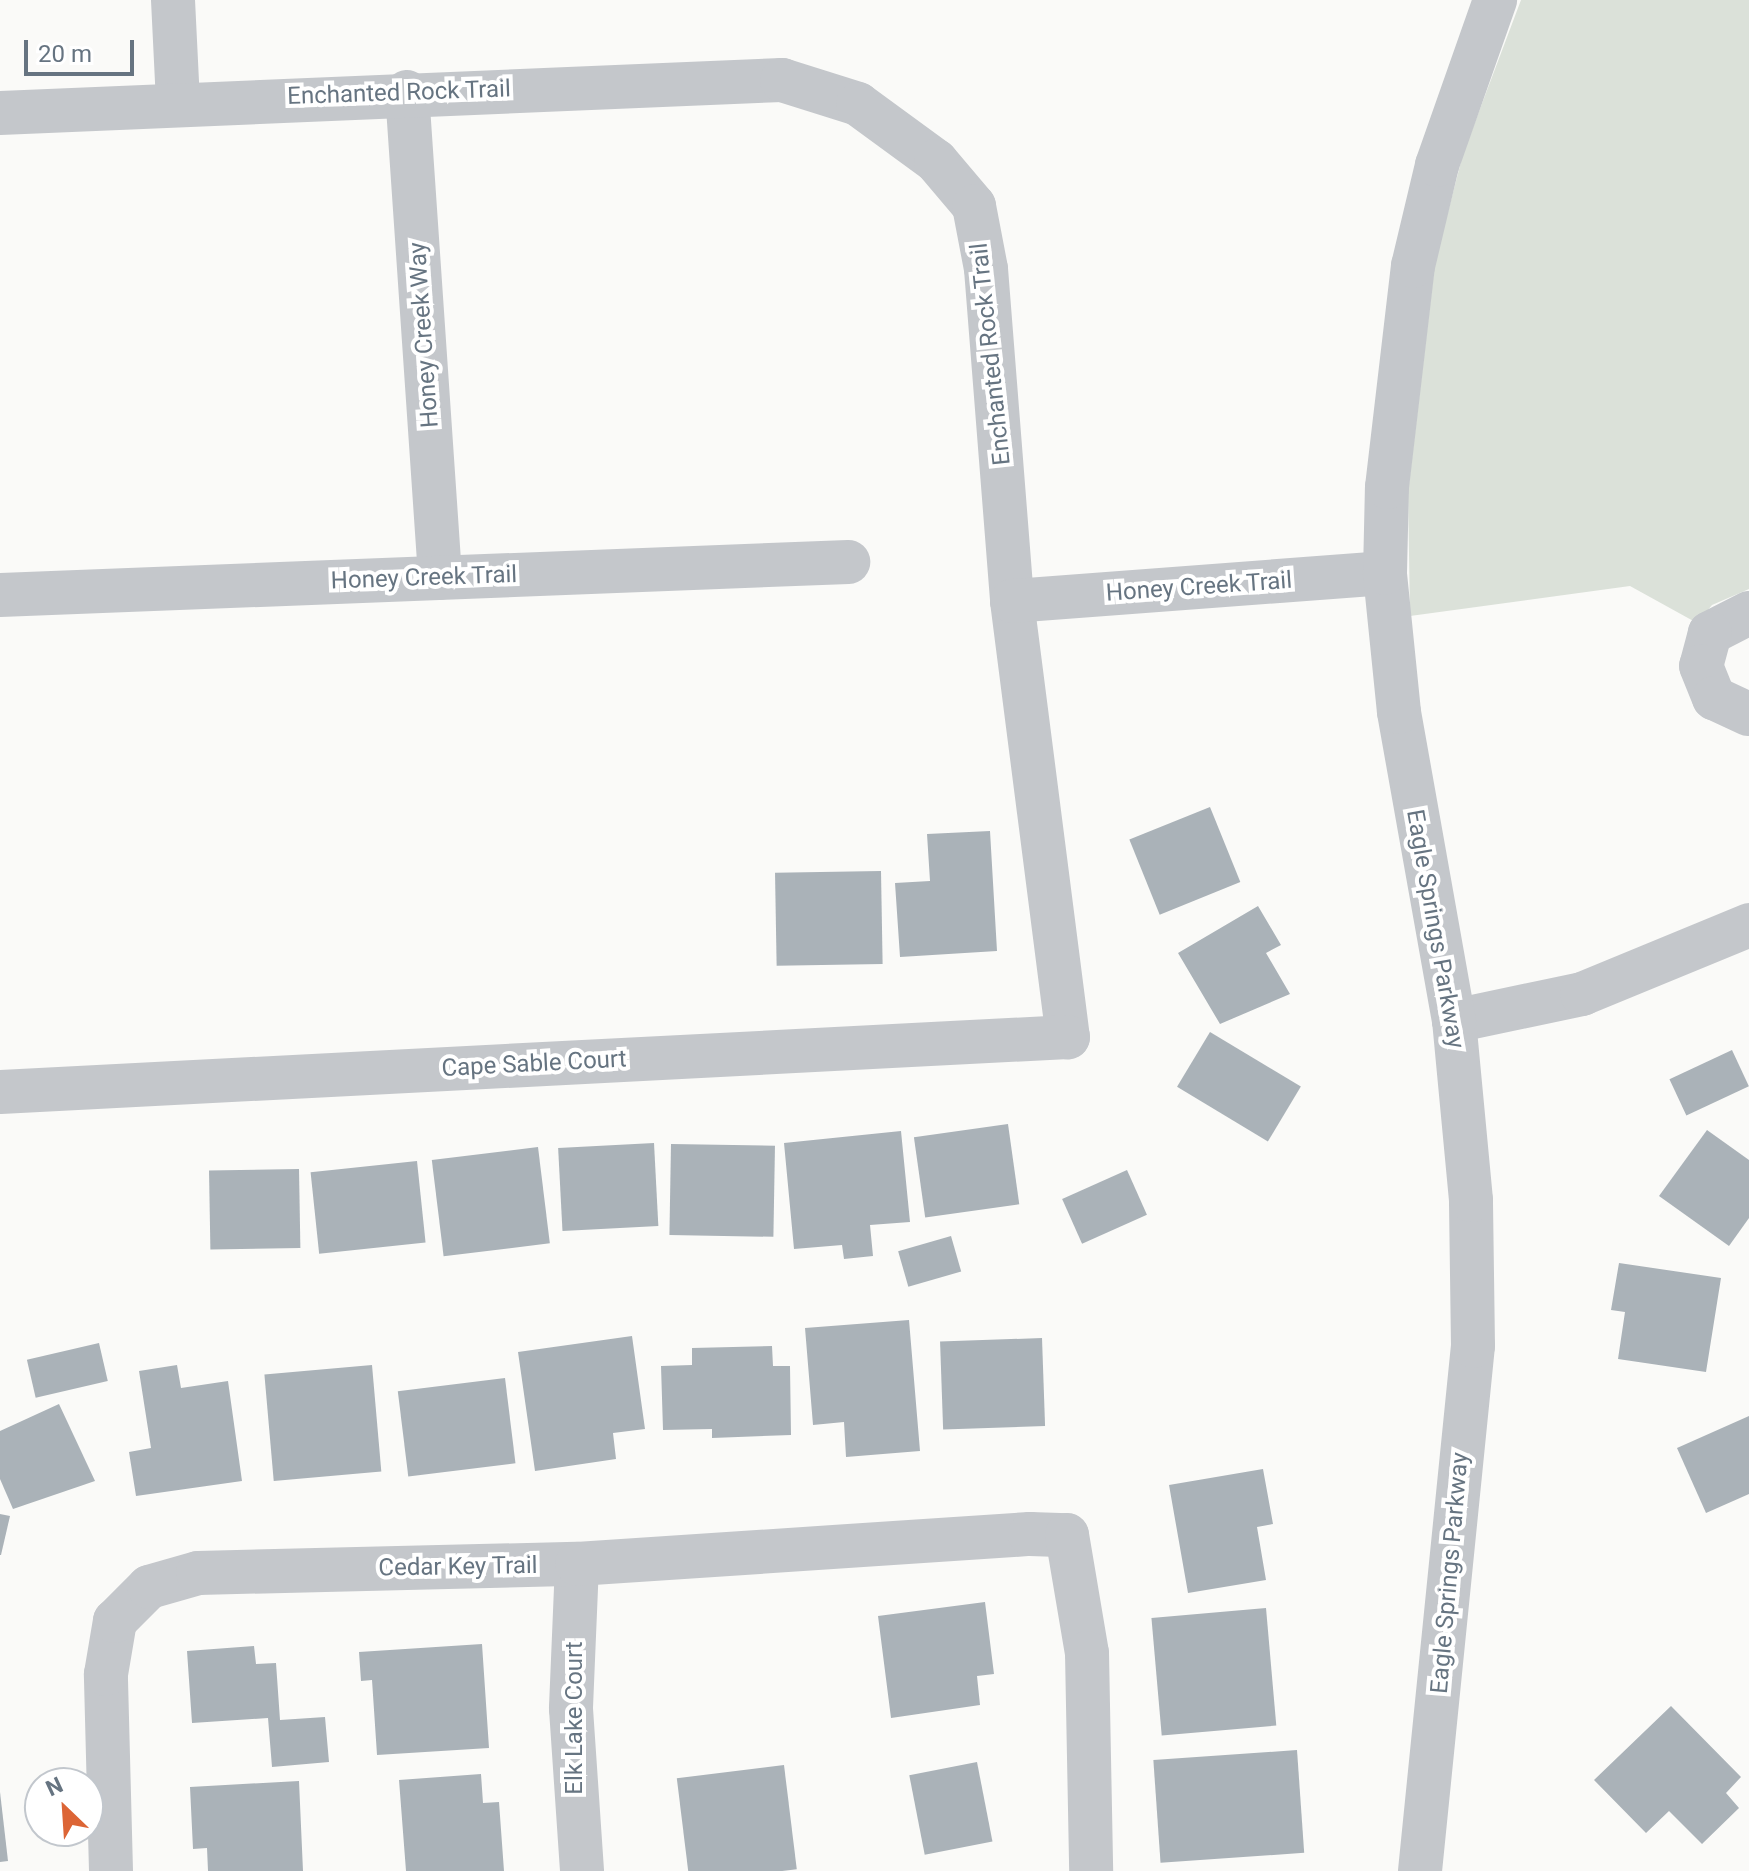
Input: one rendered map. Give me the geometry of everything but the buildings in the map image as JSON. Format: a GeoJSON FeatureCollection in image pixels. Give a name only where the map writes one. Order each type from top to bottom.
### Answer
{"type":"FeatureCollection","features":[{"type":"Feature","properties":{"kind":"street"},"geometry":{"type":"LineString","coordinates":[[173,0],[178,103]]}},
{"type":"Feature","properties":{"kind":"street","name":"Eagle Springs Parkway"},"geometry":{"type":"LineString","coordinates":[[1420,1871],[1473,1346],[1471,1200],[1454,1021],[1399,712],[1385,573],[1395,379],[1413,266],[1437,165],[1495,0]]}},
{"type":"Feature","properties":{"kind":"street","name":"Enchanted Rock Trail"},"geometry":{"type":"LineString","coordinates":[[0,113],[407,92],[782,80],[858,104],[936,161],[974,206],[986,269],[1012,601],[1068,1037]]}},
{"type":"Feature","properties":{"kind":"street","name":"Honey Creek Way"},"geometry":{"type":"LineString","coordinates":[[407,92],[440,578]]}},
{"type":"Feature","properties":{"kind":"street","name":"Honey Creek Trail"},"geometry":{"type":"LineString","coordinates":[[0,595],[848,562]]}},
{"type":"Feature","properties":{"kind":"street","name":"Honey Creek Trail"},"geometry":{"type":"LineString","coordinates":[[1012,601],[1385,573]]}},
{"type":"Feature","properties":{"kind":"street"},"geometry":{"type":"LineString","coordinates":[[1749,613],[1710,633],[1701,666],[1714,698],[1749,714]]}},
{"type":"Feature","properties":{"kind":"street"},"geometry":{"type":"LineString","coordinates":[[1454,1021],[1582,994],[1749,925]]}},
{"type":"Feature","properties":{"kind":"street","name":"Cape Sable Court"},"geometry":{"type":"LineString","coordinates":[[0,1092],[1068,1037]]}},
{"type":"Feature","properties":{"kind":"street","name":"Cedar Key Trail"},"geometry":{"type":"LineString","coordinates":[[111,1871],[106,1674],[115,1621],[149,1587],[198,1573],[577,1564],[1067,1535],[1087,1653],[1091,1871]]}},
{"type":"Feature","properties":{"kind":"street","name":"Elk Lake Court"},"geometry":{"type":"LineString","coordinates":[[577,1564],[571,1709],[582,1871]]}},
{"type":"Feature","properties":{"kind":"shaded area"},"geometry":{"type":"Polygon","coordinates":[[[1521,0],[1749,0],[1749,589],[1712,605],[1697,623],[1630,586],[1410,616],[1408,492],[1435,262],[1463,154],[1521,0]]]}}]}
